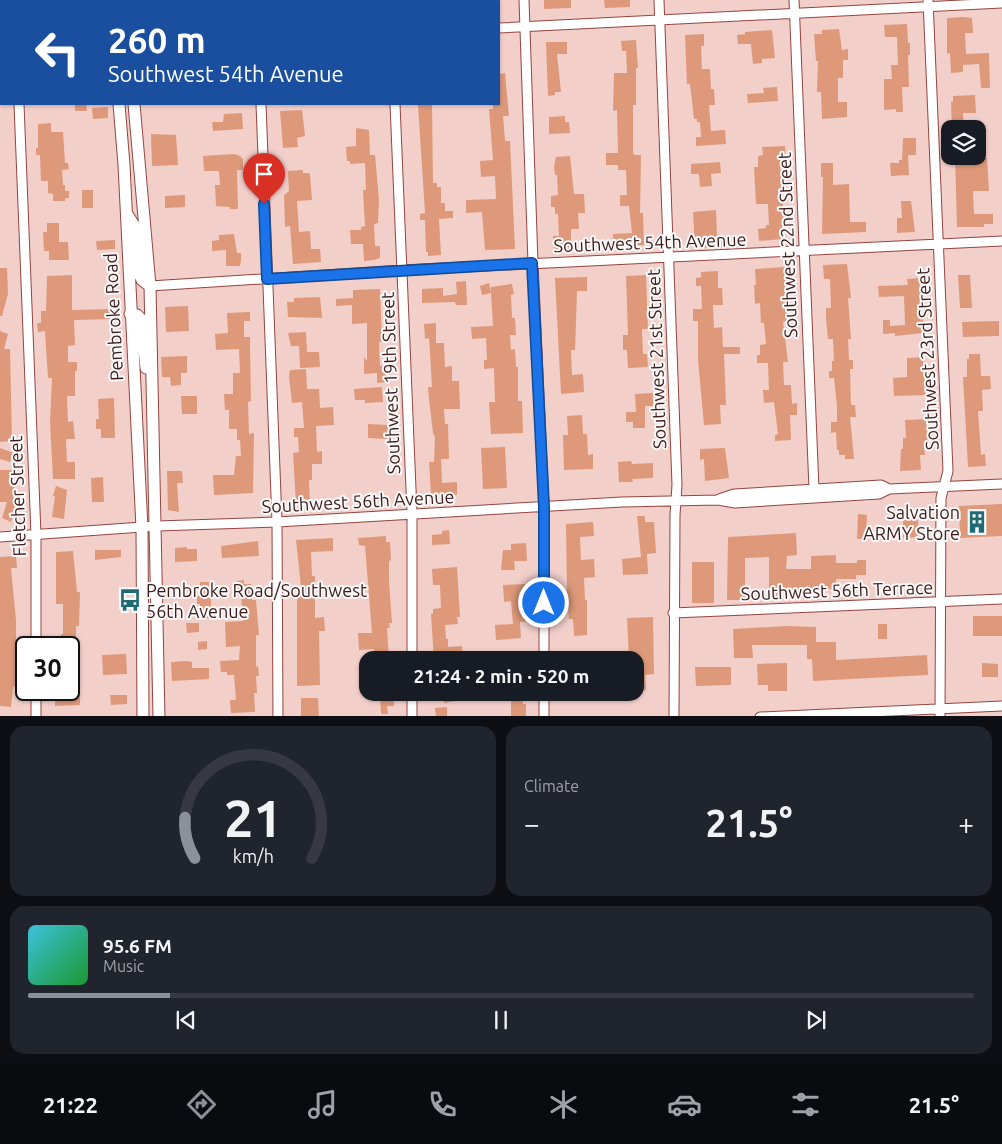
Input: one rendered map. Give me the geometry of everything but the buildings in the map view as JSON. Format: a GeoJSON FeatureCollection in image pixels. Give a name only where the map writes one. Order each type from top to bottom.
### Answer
{"type":"FeatureCollection","features":[{"type":"Feature","properties":{"kind":"main road","name":"Pembroke Road"},"geometry":{"type":"LineString","coordinates":[[119,105],[142,528],[144,715]]}},
{"type":"Feature","properties":{"kind":"main road","name":"Pembroke Road"},"geometry":{"type":"LineString","coordinates":[[134,105],[150,286],[159,716]]}},
{"type":"Feature","properties":{"kind":"main road"},"geometry":{"type":"LineString","coordinates":[[126,212],[135,228],[139,274],[142,280],[150,286]]}},
{"type":"Feature","properties":{"kind":"main road"},"geometry":{"type":"LineString","coordinates":[[130,314],[137,315],[141,319],[144,365],[152,378]]}},
{"type":"Feature","properties":{"kind":"street"},"geometry":{"type":"LineString","coordinates":[[524,0],[532,263],[544,507],[544,651]]}},
{"type":"Feature","properties":{"kind":"street","name":"Southwest 21st Street"},"geometry":{"type":"LineString","coordinates":[[659,0],[676,502],[673,613],[674,716]]}},
{"type":"Feature","properties":{"kind":"street","name":"Southwest 22nd Street"},"geometry":{"type":"LineString","coordinates":[[794,0],[814,489]]}},
{"type":"Feature","properties":{"kind":"street"},"geometry":{"type":"LineString","coordinates":[[500,28],[794,14],[928,4],[1002,3]]}},
{"type":"Feature","properties":{"kind":"street","name":"Southwest 23rd Street"},"geometry":{"type":"LineString","coordinates":[[928,4],[948,471],[941,498],[940,712]]}},
{"type":"Feature","properties":{"kind":"street","name":"Fletcher Street"},"geometry":{"type":"LineString","coordinates":[[19,105],[36,536],[36,636]]}},
{"type":"Feature","properties":{"kind":"street"},"geometry":{"type":"LineString","coordinates":[[261,105],[277,522],[278,716]]}},
{"type":"Feature","properties":{"kind":"street","name":"Southwest 19th Street"},"geometry":{"type":"LineString","coordinates":[[395,105],[412,513],[412,651]]}},
{"type":"Feature","properties":{"kind":"street","name":"Southwest 54th Avenue"},"geometry":{"type":"LineString","coordinates":[[150,286],[532,263],[804,252],[1002,241]]}},
{"type":"Feature","properties":{"kind":"street","name":"Southwest 56th Avenue"},"geometry":{"type":"LineString","coordinates":[[718,500],[734,494],[814,489],[880,486],[889,489],[1002,484]]}},
{"type":"Feature","properties":{"kind":"street","name":"Southwest 56th Avenue"},"geometry":{"type":"LineString","coordinates":[[0,537],[36,536],[156,526],[277,522],[412,513],[718,500],[735,503],[879,494],[889,489]]}},
{"type":"Feature","properties":{"kind":"street","name":"Southwest 56th Terrace"},"geometry":{"type":"LineString","coordinates":[[673,613],[1002,599]]}},
{"type":"Feature","properties":{"kind":"street"},"geometry":{"type":"LineString","coordinates":[[36,701],[36,716]]}},
{"type":"Feature","properties":{"kind":"street"},"geometry":{"type":"LineString","coordinates":[[412,701],[412,716]]}},
{"type":"Feature","properties":{"kind":"street"},"geometry":{"type":"LineString","coordinates":[[544,701],[544,716]]}},
{"type":"Feature","properties":{"kind":"street"},"geometry":{"type":"LineString","coordinates":[[760,716],[940,712],[1002,706]]}},
{"type":"Feature","properties":{"kind":"place","name":"Salvation ARMY Store"},"geometry":{"type":"Point","coordinates":[977,522]}},
{"type":"Feature","properties":{"kind":"place","name":"Pembroke Road/Southwest 56th Avenue"},"geometry":{"type":"Point","coordinates":[130,600]}},
{"type":"Feature","properties":{"kind":"route"},"geometry":{"type":"LineString","coordinates":[[264,204],[267,279],[532,263],[544,507],[544,603]]}}]}
